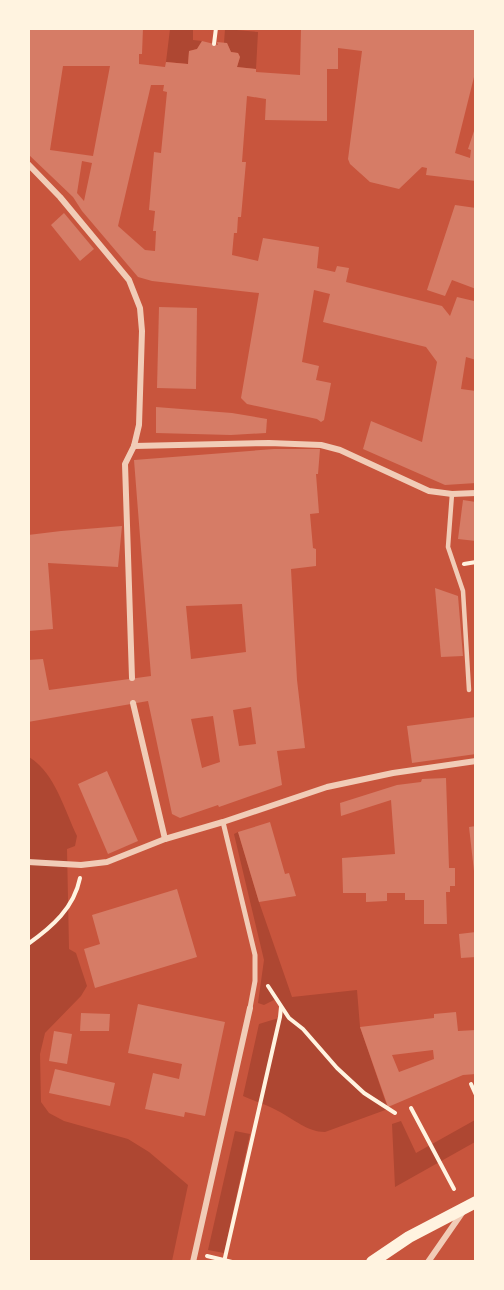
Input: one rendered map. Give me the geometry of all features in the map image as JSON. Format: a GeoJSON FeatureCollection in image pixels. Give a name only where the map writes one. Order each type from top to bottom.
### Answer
{"type":"FeatureCollection","features":[{"type":"Feature","properties":{"kind":"main road"},"geometry":{"type":"LineString","coordinates":[[372,1262],[387,1257],[409,1237],[470,1204]]}},
{"type":"Feature","properties":{"kind":"street"},"geometry":{"type":"LineString","coordinates":[[28,164],[74,213],[129,280],[141,308],[139,425],[135,446],[125,464],[132,678]]}},
{"type":"Feature","properties":{"kind":"street"},"geometry":{"type":"LineString","coordinates":[[135,446],[269,443],[321,445],[340,450],[429,491],[452,494],[476,493]]}},
{"type":"Feature","properties":{"kind":"street"},"geometry":{"type":"LineString","coordinates":[[133,703],[165,839]]}},
{"type":"Feature","properties":{"kind":"street"},"geometry":{"type":"LineString","coordinates":[[28,862],[81,866],[107,862],[165,839],[327,787],[393,773],[476,761]]}},
{"type":"Feature","properties":{"kind":"street"},"geometry":{"type":"LineString","coordinates":[[193,1262],[255,981],[255,955],[223,822]]}},
{"type":"Feature","properties":{"kind":"street"},"geometry":{"type":"LineString","coordinates":[[428,1262],[470,1204]]}},
{"type":"Feature","properties":{"kind":"lane"},"geometry":{"type":"LineString","coordinates":[[452,494],[448,547],[463,591],[469,690]]}},
{"type":"Feature","properties":{"kind":"path"},"geometry":{"type":"LineString","coordinates":[[214,44],[216,28]]}},
{"type":"Feature","properties":{"kind":"path"},"geometry":{"type":"LineString","coordinates":[[28,944],[51,927],[77,893],[81,866]]}},
{"type":"Feature","properties":{"kind":"path"},"geometry":{"type":"LineString","coordinates":[[224,1261],[281,1007],[337,1068],[364,1093],[395,1113]]}},
{"type":"Feature","properties":{"kind":"path"},"geometry":{"type":"LineString","coordinates":[[471,1084],[476,1095]]}},
{"type":"Feature","properties":{"kind":"path"},"geometry":{"type":"LineString","coordinates":[[411,1108],[454,1189]]}},
{"type":"Feature","properties":{"kind":"path"},"geometry":{"type":"LineString","coordinates":[[195,1254],[232,1262]]}},
{"type":"Feature","properties":{"kind":"shaded area"},"geometry":{"type":"Polygon","coordinates":[[[170,29],[193,29],[193,40],[202,41],[197,49],[189,51],[188,64],[166,62],[170,29]]]}},
{"type":"Feature","properties":{"kind":"shaded area"},"geometry":{"type":"Polygon","coordinates":[[[225,29],[258,32],[256,69],[237,67],[240,57],[238,53],[231,52],[227,43],[224,43],[225,29]]]}},
{"type":"Feature","properties":{"kind":"shaded area"},"geometry":{"type":"Polygon","coordinates":[[[29,757],[46,772],[77,836],[75,846],[67,849],[69,949],[76,953],[87,986],[81,996],[45,1033],[40,1054],[41,1102],[49,1113],[64,1121],[128,1139],[149,1152],[188,1185],[172,1261],[29,1262],[29,757]]]}},
{"type":"Feature","properties":{"kind":"shaded area"},"geometry":{"type":"Polygon","coordinates":[[[238,832],[259,902],[292,997],[357,990],[360,1027],[388,1109],[325,1132],[306,1127],[274,1109],[243,1096],[259,1024],[282,1017],[283,1008],[278,998],[264,1005],[258,1003],[264,960],[234,834],[238,832]]]}},
{"type":"Feature","properties":{"kind":"shaded area"},"geometry":{"type":"Polygon","coordinates":[[[475,1120],[475,1142],[395,1187],[392,1124],[401,1121],[416,1153],[475,1120]]]}},
{"type":"Feature","properties":{"kind":"shaded area"},"geometry":{"type":"Polygon","coordinates":[[[235,1131],[250,1134],[224,1253],[208,1250],[235,1131]]]}},
{"type":"Feature","properties":{"kind":"building"},"geometry":{"type":"Polygon","coordinates":[[[28,28],[143,28],[142,54],[139,54],[139,64],[165,67],[166,62],[188,64],[189,51],[197,49],[202,41],[218,45],[217,42],[227,43],[231,52],[238,53],[240,57],[237,67],[256,69],[256,72],[300,75],[301,28],[470,28],[476,31],[476,69],[455,153],[470,158],[471,150],[468,149],[476,125],[476,181],[426,175],[427,168],[422,167],[399,189],[370,182],[350,164],[348,159],[362,51],[338,48],[338,69],[327,69],[327,121],[265,120],[266,99],[247,96],[242,162],[246,162],[241,217],[238,217],[237,233],[234,233],[232,255],[258,261],[263,238],[319,247],[317,268],[335,272],[337,266],[349,268],[346,282],[442,306],[450,316],[457,297],[474,301],[476,296],[476,360],[466,357],[461,389],[476,391],[476,483],[445,485],[363,449],[371,421],[422,442],[437,362],[426,347],[323,322],[330,294],[314,290],[302,362],[319,366],[316,380],[331,383],[324,420],[321,422],[317,419],[247,404],[241,398],[259,293],[152,281],[138,277],[82,211],[73,197],[28,154],[28,28]],[[63,66],[50,150],[93,156],[110,66],[63,66]],[[151,85],[118,226],[145,250],[155,251],[156,231],[153,231],[155,211],[149,210],[154,152],[161,153],[167,92],[163,91],[164,85],[151,85]],[[82,161],[77,193],[84,201],[92,163],[82,161]]]}},
{"type":"Feature","properties":{"kind":"building"},"geometry":{"type":"Polygon","coordinates":[[[455,205],[476,208],[476,289],[452,280],[445,296],[427,290],[455,205]]]}},
{"type":"Feature","properties":{"kind":"building"},"geometry":{"type":"Polygon","coordinates":[[[64,213],[94,249],[80,261],[51,225],[64,213]]]}},
{"type":"Feature","properties":{"kind":"building"},"geometry":{"type":"Polygon","coordinates":[[[159,307],[197,308],[196,389],[157,388],[159,307]]]}},
{"type":"Feature","properties":{"kind":"building"},"geometry":{"type":"Polygon","coordinates":[[[156,407],[232,413],[267,419],[266,433],[231,435],[156,433],[156,407]]]}},
{"type":"Feature","properties":{"kind":"building"},"geometry":{"type":"Polygon","coordinates":[[[274,449],[320,449],[318,474],[316,474],[319,513],[310,514],[313,548],[316,549],[316,566],[291,569],[297,680],[305,748],[277,751],[282,785],[180,818],[172,814],[148,701],[28,722],[28,660],[43,659],[49,690],[151,676],[134,460],[274,449]],[[242,604],[186,606],[191,659],[246,652],[242,604]],[[251,707],[233,710],[239,746],[256,744],[251,707]],[[213,716],[191,719],[202,768],[220,762],[213,716]]]}},
{"type":"Feature","properties":{"kind":"building"},"geometry":{"type":"Polygon","coordinates":[[[463,500],[476,502],[476,541],[458,539],[463,500]]]}},
{"type":"Feature","properties":{"kind":"building"},"geometry":{"type":"Polygon","coordinates":[[[122,526],[118,567],[48,563],[53,629],[28,631],[28,535],[122,526]]]}},
{"type":"Feature","properties":{"kind":"building"},"geometry":{"type":"Polygon","coordinates":[[[435,588],[458,596],[463,656],[441,657],[435,588]]]}},
{"type":"Feature","properties":{"kind":"building"},"geometry":{"type":"Polygon","coordinates":[[[476,717],[476,754],[412,763],[407,726],[476,717]]]}},
{"type":"Feature","properties":{"kind":"building"},"geometry":{"type":"Polygon","coordinates":[[[107,771],[138,841],[108,854],[78,784],[107,771]]]}},
{"type":"Feature","properties":{"kind":"building"},"geometry":{"type":"Polygon","coordinates":[[[446,778],[449,868],[455,868],[455,886],[450,886],[450,892],[446,892],[447,924],[424,924],[424,900],[405,900],[405,893],[387,893],[387,901],[366,902],[366,893],[343,893],[342,858],[395,854],[391,800],[341,816],[340,803],[397,785],[421,782],[422,779],[446,778]]]}},
{"type":"Feature","properties":{"kind":"building"},"geometry":{"type":"Polygon","coordinates":[[[270,822],[285,874],[289,873],[296,896],[259,902],[238,832],[270,822]]]}},
{"type":"Feature","properties":{"kind":"building"},"geometry":{"type":"Polygon","coordinates":[[[476,826],[476,871],[474,871],[469,827],[476,826]]]}},
{"type":"Feature","properties":{"kind":"building"},"geometry":{"type":"Polygon","coordinates":[[[177,889],[197,957],[95,988],[84,949],[100,944],[92,915],[177,889]]]}},
{"type":"Feature","properties":{"kind":"building"},"geometry":{"type":"Polygon","coordinates":[[[476,932],[476,957],[461,958],[459,934],[476,932]]]}},
{"type":"Feature","properties":{"kind":"building"},"geometry":{"type":"Polygon","coordinates":[[[138,1004],[225,1022],[205,1116],[185,1112],[184,1117],[145,1109],[153,1073],[179,1079],[182,1064],[128,1053],[138,1004]]]}},
{"type":"Feature","properties":{"kind":"building"},"geometry":{"type":"Polygon","coordinates":[[[456,1012],[458,1031],[476,1030],[476,1074],[463,1075],[388,1107],[360,1027],[434,1018],[434,1014],[456,1012]],[[433,1050],[392,1055],[399,1072],[434,1059],[433,1050]]]}},
{"type":"Feature","properties":{"kind":"building"},"geometry":{"type":"Polygon","coordinates":[[[81,1013],[110,1014],[109,1031],[80,1031],[81,1013]]]}},
{"type":"Feature","properties":{"kind":"building"},"geometry":{"type":"Polygon","coordinates":[[[54,1031],[72,1034],[67,1064],[49,1061],[54,1031]]]}},
{"type":"Feature","properties":{"kind":"building"},"geometry":{"type":"Polygon","coordinates":[[[55,1069],[115,1083],[110,1106],[49,1093],[55,1069]]]}}]}
